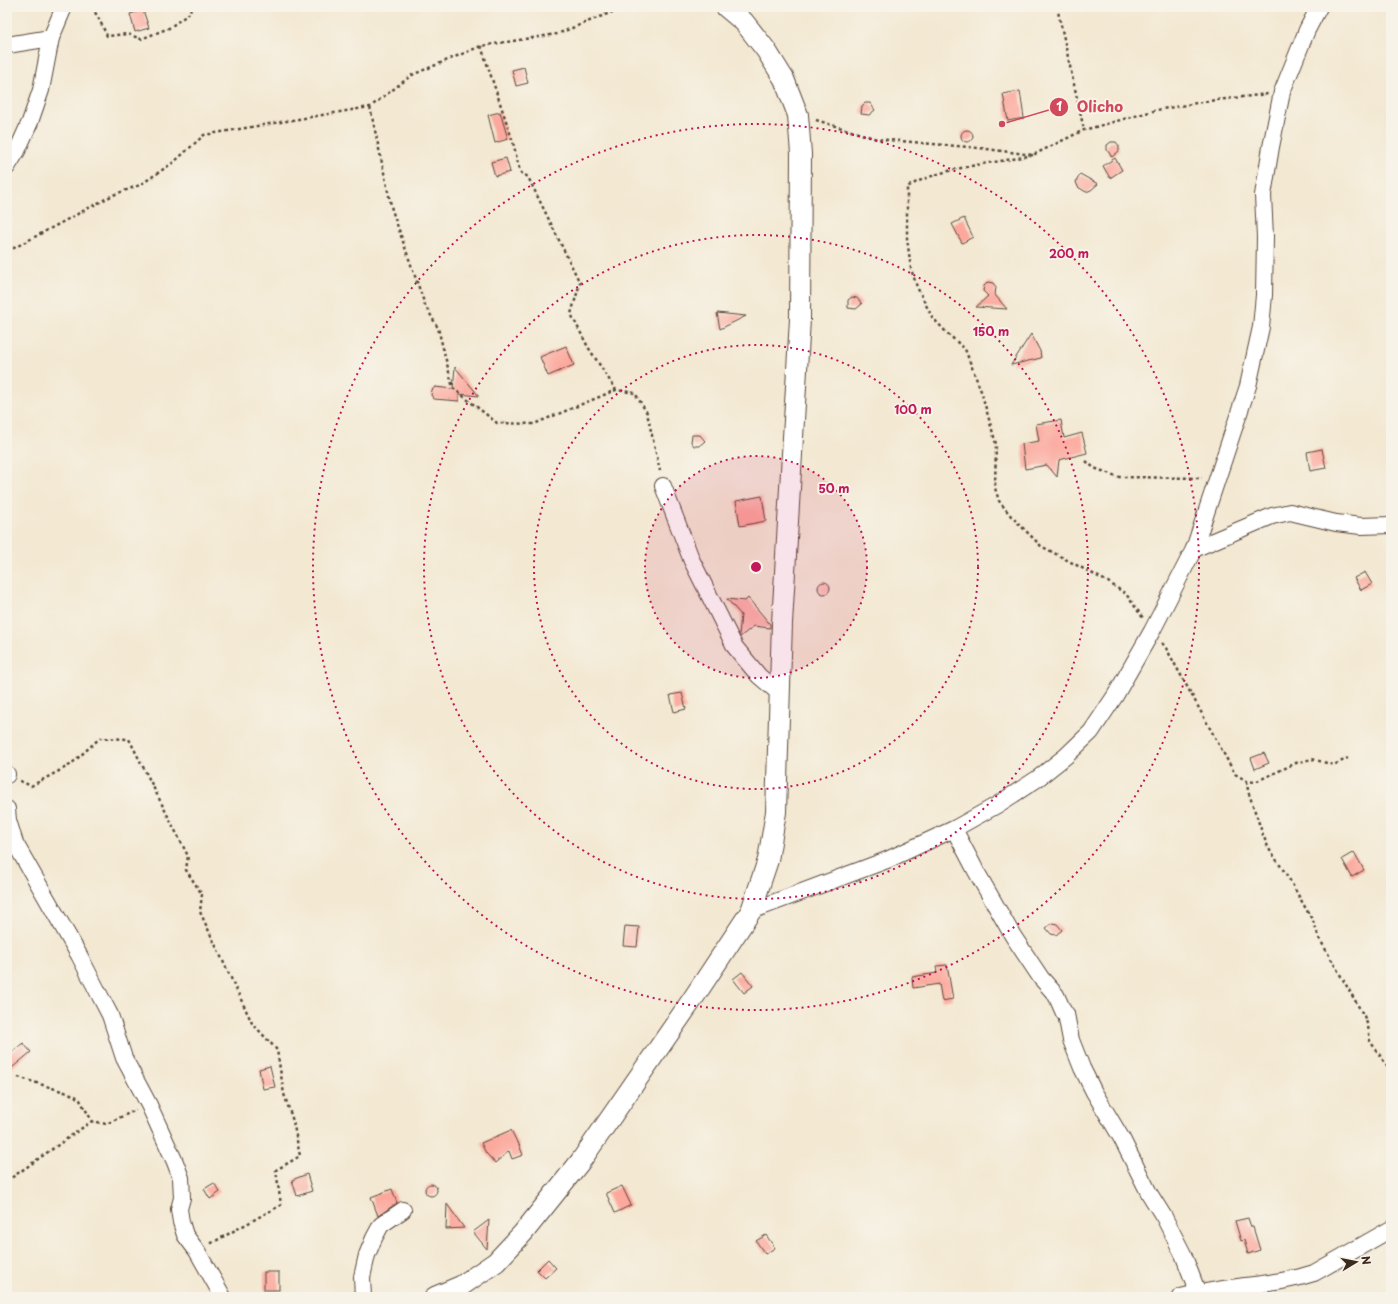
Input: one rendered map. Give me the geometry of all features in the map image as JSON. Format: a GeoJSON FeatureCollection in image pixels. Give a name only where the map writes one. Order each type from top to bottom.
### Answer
{"type":"FeatureCollection","features":[{"type":"Feature","properties":{"kind":"street"},"geometry":{"type":"LineString","coordinates":[[7,167],[17,151],[30,122],[41,90],[51,38],[64,7]]}},
{"type":"Feature","properties":{"kind":"street"},"geometry":{"type":"LineString","coordinates":[[436,1297],[461,1286],[496,1262],[523,1233],[580,1162],[692,1000],[751,911],[768,860],[776,812],[782,623],[800,319],[801,154],[798,115],[784,79],[766,50],[744,22],[726,7]]}},
{"type":"Feature","properties":{"kind":"street"},"geometry":{"type":"LineString","coordinates":[[751,911],[887,860],[954,829],[997,805],[1037,779],[1066,756],[1091,732],[1115,696],[1152,631],[1194,549],[1248,386],[1261,327],[1264,296],[1265,237],[1263,195],[1271,147],[1282,92],[1307,30],[1319,7]]}},
{"type":"Feature","properties":{"kind":"street"},"geometry":{"type":"LineString","coordinates":[[7,44],[51,38]]}},
{"type":"Feature","properties":{"kind":"street"},"geometry":{"type":"LineString","coordinates":[[663,486],[692,561],[735,647],[759,676],[779,694]]}},
{"type":"Feature","properties":{"kind":"street"},"geometry":{"type":"LineString","coordinates":[[1194,549],[1272,516],[1290,512],[1336,523],[1361,526],[1391,525]]}},
{"type":"Feature","properties":{"kind":"street"},"geometry":{"type":"LineString","coordinates":[[7,809],[8,820],[15,843],[79,955],[110,1015],[124,1058],[149,1105],[181,1178],[182,1194],[179,1209],[185,1235],[197,1251],[223,1297]]}},
{"type":"Feature","properties":{"kind":"street"},"geometry":{"type":"LineString","coordinates":[[954,829],[1012,936],[1041,978],[1056,995],[1064,1013],[1066,1014],[1071,1040],[1082,1068],[1094,1092],[1122,1139],[1149,1193],[1164,1217],[1183,1254],[1197,1295]]}},
{"type":"Feature","properties":{"kind":"street"},"geometry":{"type":"LineString","coordinates":[[363,1297],[362,1277],[374,1238],[381,1225],[403,1210]]}},
{"type":"Feature","properties":{"kind":"street"},"geometry":{"type":"LineString","coordinates":[[1181,1297],[1287,1281],[1302,1277],[1314,1272],[1391,1229]]}},
{"type":"Feature","properties":{"kind":"path"},"geometry":{"type":"LineString","coordinates":[[92,7],[107,36],[128,34],[141,39],[170,28],[190,13],[191,7]]}},
{"type":"Feature","properties":{"kind":"path"},"geometry":{"type":"LineString","coordinates":[[7,249],[14,248],[113,194],[140,185],[174,162],[204,135],[370,107],[412,75],[481,46],[557,34],[625,7]]}},
{"type":"Feature","properties":{"kind":"path"},"geometry":{"type":"LineString","coordinates":[[1057,7],[1084,130]]}},
{"type":"Feature","properties":{"kind":"path"},"geometry":{"type":"LineString","coordinates":[[481,46],[514,142],[520,172],[528,177],[580,283],[571,314],[588,347],[616,390]]}},
{"type":"Feature","properties":{"kind":"path"},"geometry":{"type":"LineString","coordinates":[[1282,92],[1208,101],[1157,110],[1084,130],[1033,154],[1005,161],[968,166],[922,179],[907,187],[907,238],[911,269],[932,317],[965,349],[981,391],[996,444],[995,488],[999,501],[1011,516],[1041,546],[1108,582],[1126,594],[1166,648],[1235,774],[1247,781],[1255,782],[1296,763],[1312,758],[1334,765],[1348,758]]}},
{"type":"Feature","properties":{"kind":"path"},"geometry":{"type":"LineString","coordinates":[[370,107],[392,210],[425,305],[438,328],[453,388],[497,423],[534,424],[616,390],[635,393],[647,413],[663,486]]}},
{"type":"Feature","properties":{"kind":"path"},"geometry":{"type":"LineString","coordinates":[[798,115],[877,139],[1033,154]]}},
{"type":"Feature","properties":{"kind":"path"},"geometry":{"type":"LineString","coordinates":[[1086,461],[1094,468],[1119,477],[1203,478],[1216,482]]}},
{"type":"Feature","properties":{"kind":"path"},"geometry":{"type":"LineString","coordinates":[[7,775],[31,786],[70,765],[100,738],[129,739],[188,856],[186,870],[202,894],[200,912],[252,1022],[276,1050],[284,1094],[293,1121],[300,1156],[276,1170],[281,1205],[197,1251]]}},
{"type":"Feature","properties":{"kind":"path"},"geometry":{"type":"LineString","coordinates":[[1247,781],[1248,791],[1269,849],[1288,877],[1310,917],[1319,938],[1364,1016],[1368,1026],[1370,1041],[1391,1072]]}},
{"type":"Feature","properties":{"kind":"path"},"geometry":{"type":"LineString","coordinates":[[18,1077],[74,1095],[80,1100],[92,1122]]}},
{"type":"Feature","properties":{"kind":"path"},"geometry":{"type":"LineString","coordinates":[[7,1181],[92,1122],[106,1124],[127,1113],[149,1105]]}},
{"type":"Feature","properties":{"kind":"building"},"geometry":{"type":"Polygon","coordinates":[[[143,10],[149,28],[135,32],[130,14],[143,10]]]}},
{"type":"Feature","properties":{"kind":"building"},"geometry":{"type":"Polygon","coordinates":[[[524,67],[528,83],[516,86],[512,70],[524,67]]]}},
{"type":"Feature","properties":{"kind":"building"},"geometry":{"type":"Polygon","coordinates":[[[1020,91],[1024,118],[1008,121],[1003,94],[1020,91]]]}},
{"type":"Feature","properties":{"kind":"building"},"geometry":{"type":"Polygon","coordinates":[[[865,103],[870,103],[875,110],[869,115],[861,114],[862,106],[865,103]]]}},
{"type":"Feature","properties":{"kind":"building"},"geometry":{"type":"Polygon","coordinates":[[[500,112],[508,139],[495,143],[488,115],[500,112]]]}},
{"type":"Feature","properties":{"kind":"building"},"geometry":{"type":"Polygon","coordinates":[[[965,130],[969,130],[973,136],[969,142],[965,142],[961,138],[961,134],[965,130]]]}},
{"type":"Feature","properties":{"kind":"building"},"geometry":{"type":"Polygon","coordinates":[[[1111,142],[1116,142],[1119,146],[1119,151],[1112,157],[1107,150],[1107,145],[1111,142]]]}},
{"type":"Feature","properties":{"kind":"building"},"geometry":{"type":"Polygon","coordinates":[[[506,158],[510,172],[495,176],[491,162],[506,158]]]}},
{"type":"Feature","properties":{"kind":"building"},"geometry":{"type":"Polygon","coordinates":[[[1115,158],[1122,170],[1110,178],[1103,166],[1115,158]]]}},
{"type":"Feature","properties":{"kind":"building"},"geometry":{"type":"Polygon","coordinates":[[[1080,174],[1098,184],[1086,192],[1078,187],[1076,182],[1080,174]]]}},
{"type":"Feature","properties":{"kind":"building"},"geometry":{"type":"Polygon","coordinates":[[[964,218],[973,237],[962,243],[952,224],[964,218]]]}},
{"type":"Feature","properties":{"kind":"building"},"geometry":{"type":"Polygon","coordinates":[[[988,282],[993,283],[996,287],[995,295],[1007,309],[976,307],[988,296],[983,291],[984,286],[988,282]]]}},
{"type":"Feature","properties":{"kind":"building"},"geometry":{"type":"Polygon","coordinates":[[[852,297],[857,298],[862,304],[856,309],[848,308],[848,300],[852,297]]]}},
{"type":"Feature","properties":{"kind":"building"},"geometry":{"type":"Polygon","coordinates":[[[717,313],[746,316],[720,329],[717,313]]]}},
{"type":"Feature","properties":{"kind":"building"},"geometry":{"type":"Polygon","coordinates":[[[1031,334],[1040,351],[1041,358],[1011,365],[1031,334]]]}},
{"type":"Feature","properties":{"kind":"building"},"geometry":{"type":"Polygon","coordinates":[[[566,346],[574,365],[548,376],[540,357],[566,346]]]}},
{"type":"Feature","properties":{"kind":"building"},"geometry":{"type":"Polygon","coordinates":[[[455,367],[479,396],[459,394],[459,401],[434,399],[431,395],[432,390],[435,387],[453,389],[455,367]]]}},
{"type":"Feature","properties":{"kind":"building"},"geometry":{"type":"Polygon","coordinates":[[[1061,420],[1064,438],[1082,433],[1087,453],[1059,460],[1057,477],[1047,465],[1025,469],[1022,444],[1039,441],[1036,424],[1061,420]]]}},
{"type":"Feature","properties":{"kind":"building"},"geometry":{"type":"Polygon","coordinates":[[[692,435],[700,435],[705,441],[699,446],[694,446],[691,442],[692,435]]]}},
{"type":"Feature","properties":{"kind":"building"},"geometry":{"type":"Polygon","coordinates":[[[1322,449],[1326,468],[1310,471],[1307,452],[1322,449]]]}},
{"type":"Feature","properties":{"kind":"building"},"geometry":{"type":"Polygon","coordinates":[[[762,496],[766,521],[740,526],[736,501],[762,496]]]}},
{"type":"Feature","properties":{"kind":"building"},"geometry":{"type":"Polygon","coordinates":[[[1365,572],[1372,584],[1361,590],[1354,578],[1365,572]]]}},
{"type":"Feature","properties":{"kind":"building"},"geometry":{"type":"Polygon","coordinates":[[[822,582],[826,582],[830,588],[826,594],[822,594],[818,590],[818,586],[822,582]]]}},
{"type":"Feature","properties":{"kind":"building"},"geometry":{"type":"Polygon","coordinates":[[[748,598],[770,624],[770,628],[754,626],[740,637],[741,615],[727,599],[745,601],[748,598]]]}},
{"type":"Feature","properties":{"kind":"building"},"geometry":{"type":"Polygon","coordinates":[[[682,693],[686,709],[674,712],[670,695],[682,693]]]}},
{"type":"Feature","properties":{"kind":"building"},"geometry":{"type":"Polygon","coordinates":[[[1264,753],[1269,763],[1255,769],[1251,758],[1264,753]]]}},
{"type":"Feature","properties":{"kind":"building"},"geometry":{"type":"Polygon","coordinates":[[[1354,852],[1364,870],[1352,877],[1342,859],[1354,852]]]}},
{"type":"Feature","properties":{"kind":"building"},"geometry":{"type":"Polygon","coordinates":[[[1052,923],[1057,924],[1062,930],[1056,935],[1051,934],[1046,928],[1052,923]]]}},
{"type":"Feature","properties":{"kind":"building"},"geometry":{"type":"Polygon","coordinates":[[[625,926],[639,927],[637,947],[623,946],[625,926]]]}},
{"type":"Feature","properties":{"kind":"building"},"geometry":{"type":"Polygon","coordinates":[[[947,965],[953,999],[942,1001],[939,984],[913,988],[912,977],[937,973],[936,966],[947,965]]]}},
{"type":"Feature","properties":{"kind":"building"},"geometry":{"type":"Polygon","coordinates":[[[742,972],[753,986],[744,993],[733,979],[742,972]]]}},
{"type":"Feature","properties":{"kind":"building"},"geometry":{"type":"Polygon","coordinates":[[[23,1043],[31,1052],[7,1072],[7,1056],[23,1043]]]}},
{"type":"Feature","properties":{"kind":"building"},"geometry":{"type":"Polygon","coordinates":[[[270,1066],[275,1087],[263,1089],[259,1069],[270,1066]]]}},
{"type":"Feature","properties":{"kind":"building"},"geometry":{"type":"Polygon","coordinates":[[[511,1130],[523,1155],[512,1159],[509,1151],[495,1163],[486,1153],[481,1143],[511,1130]]]}},
{"type":"Feature","properties":{"kind":"building"},"geometry":{"type":"Polygon","coordinates":[[[307,1174],[312,1191],[297,1196],[292,1180],[307,1174]]]}},
{"type":"Feature","properties":{"kind":"building"},"geometry":{"type":"Polygon","coordinates":[[[214,1183],[220,1192],[210,1199],[204,1189],[214,1183]]]}},
{"type":"Feature","properties":{"kind":"building"},"geometry":{"type":"Polygon","coordinates":[[[429,1184],[433,1184],[437,1190],[433,1196],[429,1196],[425,1192],[425,1188],[429,1184]]]}},
{"type":"Feature","properties":{"kind":"building"},"geometry":{"type":"Polygon","coordinates":[[[622,1186],[631,1205],[615,1213],[606,1193],[622,1186]]]}},
{"type":"Feature","properties":{"kind":"building"},"geometry":{"type":"Polygon","coordinates":[[[392,1189],[397,1203],[378,1216],[371,1197],[392,1189]]]}},
{"type":"Feature","properties":{"kind":"building"},"geometry":{"type":"Polygon","coordinates":[[[447,1204],[464,1228],[446,1229],[447,1204]]]}},
{"type":"Feature","properties":{"kind":"building"},"geometry":{"type":"Polygon","coordinates":[[[1248,1218],[1251,1227],[1253,1227],[1260,1250],[1248,1254],[1244,1240],[1241,1241],[1235,1221],[1248,1218]]]}},
{"type":"Feature","properties":{"kind":"building"},"geometry":{"type":"Polygon","coordinates":[[[489,1220],[487,1249],[473,1232],[489,1220]]]}},
{"type":"Feature","properties":{"kind":"building"},"geometry":{"type":"Polygon","coordinates":[[[766,1235],[775,1248],[765,1254],[756,1241],[766,1235]]]}},
{"type":"Feature","properties":{"kind":"building"},"geometry":{"type":"Polygon","coordinates":[[[548,1259],[556,1268],[545,1278],[537,1270],[548,1259]]]}},
{"type":"Feature","properties":{"kind":"building"},"geometry":{"type":"Polygon","coordinates":[[[264,1272],[279,1272],[279,1290],[264,1290],[264,1272]]]}},
{"type":"Feature","properties":{"kind":"place","name":"Olicho"},"geometry":{"type":"Point","coordinates":[1002,124]}}]}
